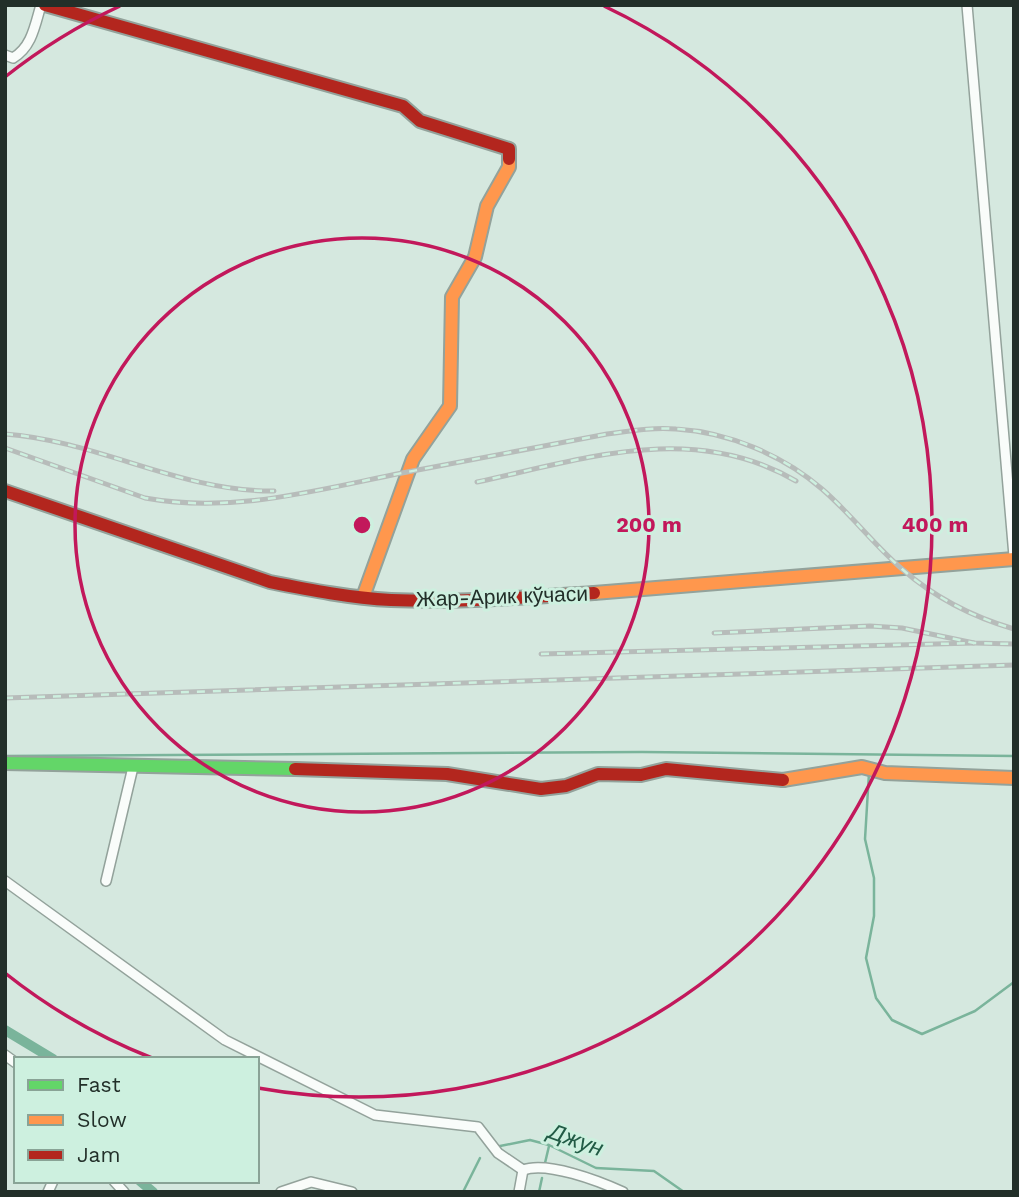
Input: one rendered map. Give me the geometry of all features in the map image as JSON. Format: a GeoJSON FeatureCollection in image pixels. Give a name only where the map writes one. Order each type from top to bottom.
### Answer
{"type":"FeatureCollection","features":[{"type":"Feature","properties":{"kind":"street"},"geometry":{"type":"LineString","coordinates":[[5,55],[13,58],[23,52],[43,5],[403,106],[421,121],[509,149],[509,167],[487,206],[475,257],[452,297],[450,406],[413,459],[363,597]]}},
{"type":"Feature","properties":{"kind":"street"},"geometry":{"type":"LineString","coordinates":[[967,5],[1014,557]]}},
{"type":"Feature","properties":{"kind":"street","name":"Жар-Арик кўчаси"},"geometry":{"type":"LineString","coordinates":[[5,491],[291,588],[390,600],[486,599],[628,591],[1014,557]]}},
{"type":"Feature","properties":{"kind":"street"},"geometry":{"type":"LineString","coordinates":[[5,763],[447,774],[541,789],[566,786],[598,774],[641,775],[666,769],[783,780],[843,769],[1014,778]]}},
{"type":"Feature","properties":{"kind":"street"},"geometry":{"type":"LineString","coordinates":[[106,881],[133,767]]}},
{"type":"Feature","properties":{"kind":"street"},"geometry":{"type":"LineString","coordinates":[[5,881],[225,1040],[375,1115],[478,1127],[498,1153],[523,1170]]}},
{"type":"Feature","properties":{"kind":"street"},"geometry":{"type":"LineString","coordinates":[[523,1170],[532,1167],[547,1169],[599,1181],[623,1192]]}},
{"type":"Feature","properties":{"kind":"street"},"geometry":{"type":"LineString","coordinates":[[519,1192],[523,1170]]}},
{"type":"Feature","properties":{"kind":"street"},"geometry":{"type":"LineString","coordinates":[[281,1192],[311,1182],[352,1192]]}},
{"type":"Feature","properties":{"kind":"waterway"},"geometry":{"type":"LineString","coordinates":[[5,756],[642,752],[1014,756]]}},
{"type":"Feature","properties":{"kind":"waterway"},"geometry":{"type":"LineString","coordinates":[[869,773],[865,839],[874,878],[874,916],[866,958],[876,998],[892,1020],[922,1034],[975,1011],[1014,982]]}},
{"type":"Feature","properties":{"kind":"waterway"},"geometry":{"type":"LineString","coordinates":[[5,1030],[50,1057]]}},
{"type":"Feature","properties":{"kind":"waterway","name":"Джун"},"geometry":{"type":"LineString","coordinates":[[495,1147],[530,1140],[549,1145],[596,1168],[654,1171],[684,1192]]}},
{"type":"Feature","properties":{"kind":"waterway"},"geometry":{"type":"LineString","coordinates":[[545,1163],[549,1146]]}},
{"type":"Feature","properties":{"kind":"waterway","name":"Джун"},"geometry":{"type":"LineString","coordinates":[[463,1192],[480,1158]]}},
{"type":"Feature","properties":{"kind":"waterway"},"geometry":{"type":"LineString","coordinates":[[539,1192],[542,1178]]}},
{"type":"Feature","properties":{"kind":"waterway"},"geometry":{"type":"LineString","coordinates":[[142,1183],[153,1192]]}},
{"type":"Feature","properties":{"kind":"railway"},"geometry":{"type":"LineString","coordinates":[[5,448],[145,498],[210,503],[242,502],[306,493],[607,434],[659,429],[696,431],[754,447],[790,466],[822,489],[891,559],[927,589],[955,605],[1014,629]]}},
{"type":"Feature","properties":{"kind":"railway"},"geometry":{"type":"LineString","coordinates":[[5,434],[40,438],[73,446],[206,484],[274,491]]}},
{"type":"Feature","properties":{"kind":"railway"},"geometry":{"type":"LineString","coordinates":[[477,482],[598,456],[638,450],[678,449],[718,453],[757,463],[796,481]]}},
{"type":"Feature","properties":{"kind":"railway"},"geometry":{"type":"LineString","coordinates":[[714,633],[870,626],[902,628],[974,643],[1014,644]]}},
{"type":"Feature","properties":{"kind":"railway"},"geometry":{"type":"LineString","coordinates":[[541,654],[974,643]]}},
{"type":"Feature","properties":{"kind":"railway"},"geometry":{"type":"LineString","coordinates":[[5,698],[1014,665]]}},
{"type":"Feature","properties":{"kind":"traffic: fast"},"geometry":{"type":"LineString","coordinates":[[5,763],[295,769]]}},
{"type":"Feature","properties":{"kind":"traffic: slow"},"geometry":{"type":"LineString","coordinates":[[363,597],[413,459],[450,406],[452,297],[475,257],[487,206],[509,167],[509,159]]}},
{"type":"Feature","properties":{"kind":"traffic: slow"},"geometry":{"type":"LineString","coordinates":[[594,593],[1014,559]]}},
{"type":"Feature","properties":{"kind":"traffic: slow"},"geometry":{"type":"LineString","coordinates":[[783,780],[862,767],[885,773],[1014,778]]}},
{"type":"Feature","properties":{"kind":"traffic: jam"},"geometry":{"type":"LineString","coordinates":[[45,5],[403,106],[420,121],[509,149],[509,159]]}},
{"type":"Feature","properties":{"kind":"traffic: jam"},"geometry":{"type":"LineString","coordinates":[[5,491],[270,582],[315,591],[416,601],[594,593]]}},
{"type":"Feature","properties":{"kind":"traffic: jam"},"geometry":{"type":"LineString","coordinates":[[295,769],[447,774],[541,789],[566,786],[598,774],[641,775],[666,769],[783,780]]}}]}
